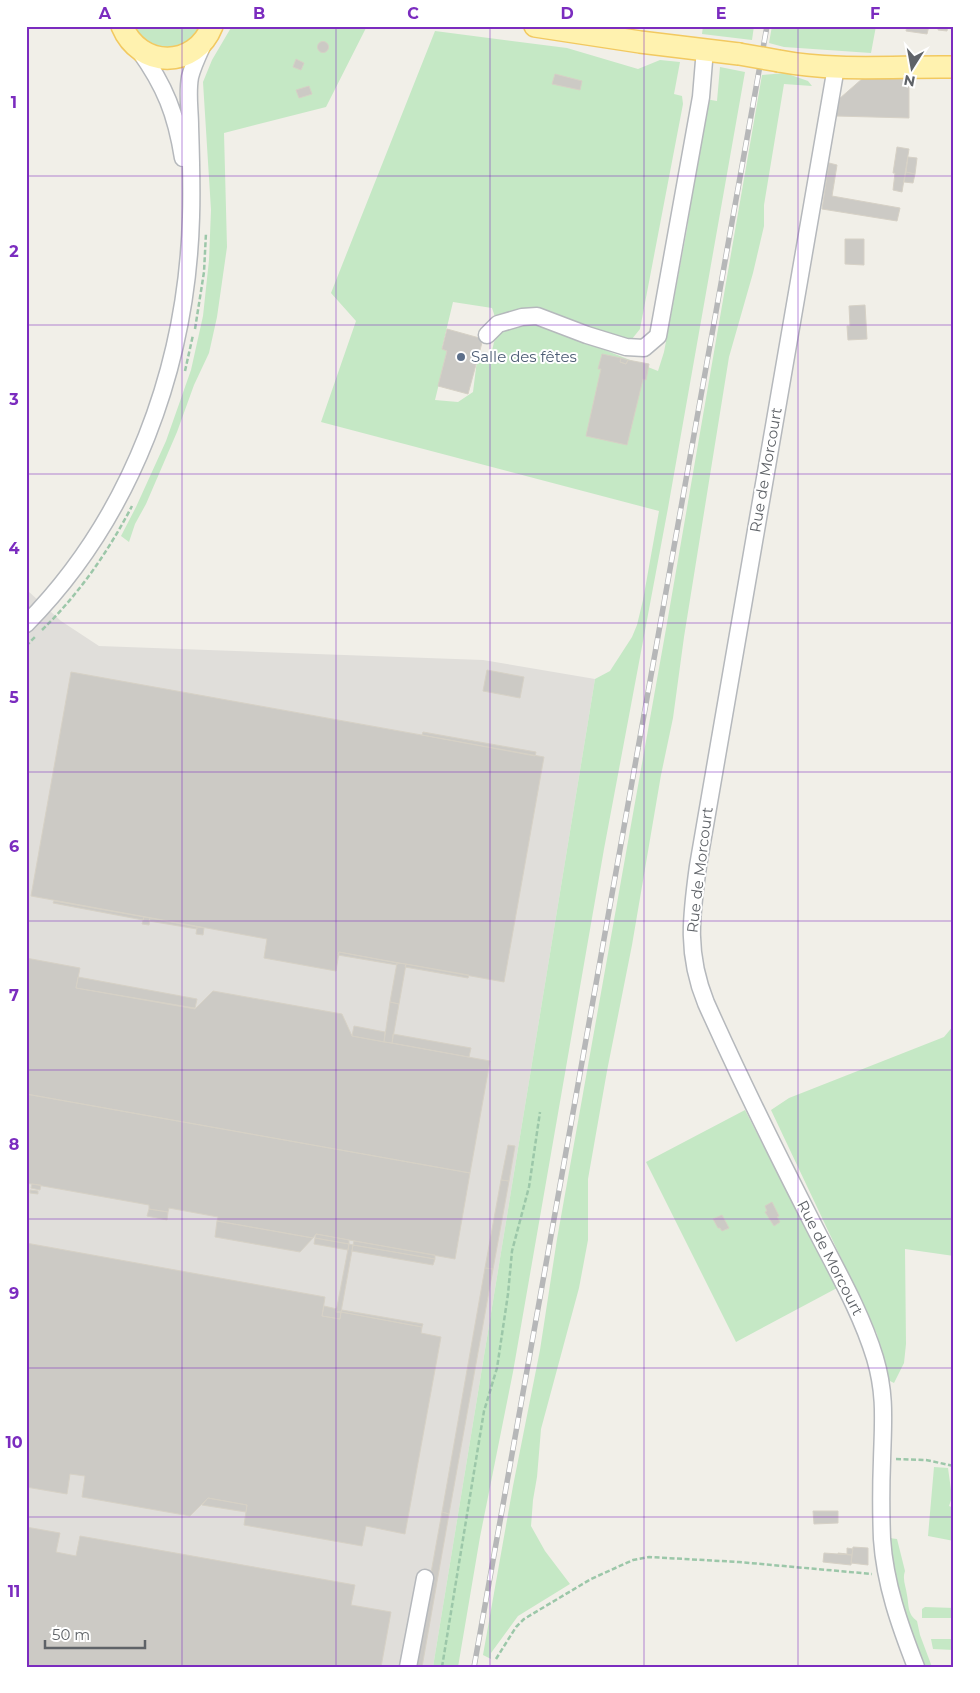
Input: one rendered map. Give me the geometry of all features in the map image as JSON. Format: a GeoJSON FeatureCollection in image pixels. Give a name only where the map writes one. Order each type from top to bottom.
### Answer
{"type":"FeatureCollection","features":[{"type":"Feature","properties":{"kind":"main road"},"geometry":{"type":"LineString","coordinates":[[122,26],[128,38],[139,50],[159,58],[179,57],[196,49],[208,34]]}},
{"type":"Feature","properties":{"kind":"main road"},"geometry":{"type":"LineString","coordinates":[[535,26],[602,31],[802,65],[836,67],[954,67]]}},
{"type":"Feature","properties":{"kind":"street"},"geometry":{"type":"LineString","coordinates":[[26,624],[50,600],[77,566],[105,524],[142,448],[163,388],[181,320],[190,250],[191,150],[188,94],[190,75],[208,34]]}},
{"type":"Feature","properties":{"kind":"street"},"geometry":{"type":"LineString","coordinates":[[487,335],[498,324],[522,317],[537,316],[626,347],[644,348],[658,336],[701,97],[705,49]]}},
{"type":"Feature","properties":{"kind":"street"},"geometry":{"type":"LineString","coordinates":[[139,50],[162,84],[178,129],[191,215]]}},
{"type":"Feature","properties":{"kind":"street","name":"Rue de Morcourt"},"geometry":{"type":"LineString","coordinates":[[836,67],[698,866],[691,934],[696,975],[706,1003],[782,1161],[862,1319],[875,1358],[883,1390],[882,1542],[887,1575],[897,1617],[916,1667]]}},
{"type":"Feature","properties":{"kind":"street"},"geometry":{"type":"LineString","coordinates":[[408,1667],[425,1578]]}},
{"type":"Feature","properties":{"kind":"path"},"geometry":{"type":"LineString","coordinates":[[442,1667],[484,1411],[497,1368],[502,1342],[512,1251],[529,1187],[540,1112]]}},
{"type":"Feature","properties":{"kind":"path"},"geometry":{"type":"LineString","coordinates":[[882,1458],[926,1460],[954,1466]]}},
{"type":"Feature","properties":{"kind":"path"},"geometry":{"type":"LineString","coordinates":[[496,1659],[516,1627],[524,1619],[591,1579],[633,1560],[649,1557],[666,1557],[887,1575]]}},
{"type":"Feature","properties":{"kind":"shaded area"},"geometry":{"type":"Polygon","coordinates":[[[28,591],[61,621],[99,646],[483,660],[595,679],[433,1667],[26,1667],[26,592],[28,591]]]}},
{"type":"Feature","properties":{"kind":"green space"},"geometry":{"type":"Polygon","coordinates":[[[130,26],[206,26],[187,49],[151,49],[130,26]]]}},
{"type":"Feature","properties":{"kind":"green space"},"geometry":{"type":"Polygon","coordinates":[[[232,26],[367,26],[326,107],[224,133],[227,247],[217,317],[209,353],[129,542],[121,536],[166,441],[191,370],[203,316],[209,260],[211,210],[203,82],[212,60],[232,26]]]}},
{"type":"Feature","properties":{"kind":"green space"},"geometry":{"type":"Polygon","coordinates":[[[703,26],[754,26],[752,40],[702,34],[703,26]]]}},
{"type":"Feature","properties":{"kind":"green space"},"geometry":{"type":"Polygon","coordinates":[[[772,26],[876,26],[871,53],[784,47],[769,43],[772,26]]]}},
{"type":"Feature","properties":{"kind":"green space"},"geometry":{"type":"Polygon","coordinates":[[[435,31],[567,48],[638,69],[660,60],[680,62],[674,94],[682,96],[683,104],[640,329],[632,339],[621,339],[495,317],[492,308],[453,302],[442,348],[447,351],[435,400],[458,402],[473,392],[477,360],[490,360],[494,342],[502,330],[529,323],[549,328],[658,371],[664,352],[687,229],[705,99],[717,101],[720,67],[745,72],[668,508],[604,849],[513,1372],[480,1537],[458,1667],[433,1667],[595,679],[610,671],[632,637],[637,625],[659,511],[321,422],[356,321],[331,293],[435,31]]]}},
{"type":"Feature","properties":{"kind":"green space"},"geometry":{"type":"Polygon","coordinates":[[[785,73],[808,81],[812,86],[784,84],[764,205],[764,226],[753,273],[729,357],[684,637],[673,718],[588,1179],[588,1240],[579,1288],[541,1429],[531,1526],[545,1551],[570,1584],[518,1616],[491,1653],[491,1659],[483,1655],[513,1486],[540,1350],[557,1239],[666,629],[762,75],[785,73]]]}},
{"type":"Feature","properties":{"kind":"green space"},"geometry":{"type":"Polygon","coordinates":[[[954,1025],[954,1256],[905,1249],[906,1344],[904,1363],[894,1383],[886,1379],[877,1334],[771,1110],[789,1098],[944,1037],[954,1025]]]}},
{"type":"Feature","properties":{"kind":"green space"},"geometry":{"type":"Polygon","coordinates":[[[745,1110],[837,1288],[736,1342],[646,1162],[745,1110]]]}},
{"type":"Feature","properties":{"kind":"green space"},"geometry":{"type":"Polygon","coordinates":[[[934,1467],[948,1468],[952,1497],[949,1506],[954,1508],[954,1541],[928,1536],[934,1467]]]}},
{"type":"Feature","properties":{"kind":"green space"},"geometry":{"type":"Polygon","coordinates":[[[889,1538],[897,1539],[905,1571],[904,1580],[909,1609],[917,1621],[932,1667],[924,1667],[901,1602],[889,1538]]]}},
{"type":"Feature","properties":{"kind":"green space"},"geometry":{"type":"Polygon","coordinates":[[[925,1607],[954,1608],[954,1618],[922,1618],[922,1609],[925,1607]]]}},
{"type":"Feature","properties":{"kind":"green space"},"geometry":{"type":"Polygon","coordinates":[[[931,1639],[954,1639],[954,1650],[933,1649],[931,1639]]]}},
{"type":"Feature","properties":{"kind":"building"},"geometry":{"type":"Polygon","coordinates":[[[907,26],[929,26],[927,34],[906,31],[907,26]]]}},
{"type":"Feature","properties":{"kind":"building"},"geometry":{"type":"Polygon","coordinates":[[[938,26],[948,26],[947,31],[938,30],[938,26]]]}},
{"type":"Feature","properties":{"kind":"building"},"geometry":{"type":"Polygon","coordinates":[[[323,41],[329,47],[323,53],[317,47],[323,41]]]}},
{"type":"Feature","properties":{"kind":"building"},"geometry":{"type":"Polygon","coordinates":[[[296,59],[304,63],[301,70],[293,67],[296,59]]]}},
{"type":"Feature","properties":{"kind":"building"},"geometry":{"type":"Polygon","coordinates":[[[555,74],[582,81],[580,90],[552,84],[555,74]]]}},
{"type":"Feature","properties":{"kind":"building"},"geometry":{"type":"Polygon","coordinates":[[[863,78],[909,79],[909,118],[836,116],[839,99],[863,78]]]}},
{"type":"Feature","properties":{"kind":"building"},"geometry":{"type":"Polygon","coordinates":[[[309,86],[312,94],[299,98],[296,90],[309,86]]]}},
{"type":"Feature","properties":{"kind":"building"},"geometry":{"type":"Polygon","coordinates":[[[897,147],[909,149],[902,192],[893,190],[895,173],[893,173],[897,147]]]}},
{"type":"Feature","properties":{"kind":"building"},"geometry":{"type":"Polygon","coordinates":[[[908,157],[917,158],[915,174],[906,172],[908,157]]]}},
{"type":"Feature","properties":{"kind":"building"},"geometry":{"type":"Polygon","coordinates":[[[829,163],[837,165],[832,196],[900,208],[897,221],[822,209],[829,163]]]}},
{"type":"Feature","properties":{"kind":"building"},"geometry":{"type":"Polygon","coordinates":[[[906,172],[915,174],[913,183],[904,182],[906,172]]]}},
{"type":"Feature","properties":{"kind":"building"},"geometry":{"type":"Polygon","coordinates":[[[845,239],[864,239],[864,265],[845,264],[845,239]]]}},
{"type":"Feature","properties":{"kind":"building"},"geometry":{"type":"Polygon","coordinates":[[[865,305],[867,339],[848,340],[847,326],[850,326],[849,306],[865,305]]]}},
{"type":"Feature","properties":{"kind":"building"},"geometry":{"type":"Polygon","coordinates":[[[447,329],[483,339],[468,394],[438,386],[447,351],[442,349],[447,329]]]}},
{"type":"Feature","properties":{"kind":"building"},"geometry":{"type":"Polygon","coordinates":[[[602,354],[621,358],[620,362],[626,364],[628,360],[649,364],[646,380],[643,379],[627,445],[586,436],[601,369],[598,369],[602,354]]]}},
{"type":"Feature","properties":{"kind":"building"},"geometry":{"type":"Polygon","coordinates":[[[621,358],[628,360],[626,364],[620,362],[621,358]]]}},
{"type":"Feature","properties":{"kind":"building"},"geometry":{"type":"Polygon","coordinates":[[[487,670],[524,677],[520,698],[483,691],[487,670]]]}},
{"type":"Feature","properties":{"kind":"building"},"geometry":{"type":"Polygon","coordinates":[[[71,672],[544,757],[504,982],[339,952],[336,971],[264,958],[267,939],[31,896],[71,672]]]}},
{"type":"Feature","properties":{"kind":"building"},"geometry":{"type":"Polygon","coordinates":[[[423,732],[536,752],[535,756],[422,735],[423,732]]]}},
{"type":"Feature","properties":{"kind":"building"},"geometry":{"type":"Polygon","coordinates":[[[54,901],[144,917],[143,920],[53,903],[54,901]]]}},
{"type":"Feature","properties":{"kind":"building"},"geometry":{"type":"Polygon","coordinates":[[[144,917],[150,918],[149,925],[142,924],[144,917]]]}},
{"type":"Feature","properties":{"kind":"building"},"geometry":{"type":"Polygon","coordinates":[[[150,918],[197,927],[197,929],[149,921],[150,918]]]}},
{"type":"Feature","properties":{"kind":"building"},"geometry":{"type":"Polygon","coordinates":[[[197,927],[204,928],[203,935],[196,934],[197,927]]]}},
{"type":"Feature","properties":{"kind":"building"},"geometry":{"type":"Polygon","coordinates":[[[339,952],[397,963],[397,965],[338,955],[339,952]]]}},
{"type":"Feature","properties":{"kind":"building"},"geometry":{"type":"Polygon","coordinates":[[[26,958],[80,968],[76,988],[195,1009],[213,991],[342,1014],[352,1036],[490,1061],[470,1173],[26,1094],[26,958]]]}},
{"type":"Feature","properties":{"kind":"building"},"geometry":{"type":"Polygon","coordinates":[[[397,963],[406,964],[399,1004],[390,1002],[397,963]]]}},
{"type":"Feature","properties":{"kind":"building"},"geometry":{"type":"Polygon","coordinates":[[[406,964],[469,975],[468,978],[405,967],[406,964]]]}},
{"type":"Feature","properties":{"kind":"building"},"geometry":{"type":"Polygon","coordinates":[[[78,977],[197,999],[195,1008],[76,988],[78,977]]]}},
{"type":"Feature","properties":{"kind":"building"},"geometry":{"type":"Polygon","coordinates":[[[390,1002],[399,1004],[392,1043],[384,1042],[390,1002]]]}},
{"type":"Feature","properties":{"kind":"building"},"geometry":{"type":"Polygon","coordinates":[[[354,1026],[385,1032],[384,1042],[352,1036],[354,1026]]]}},
{"type":"Feature","properties":{"kind":"building"},"geometry":{"type":"Polygon","coordinates":[[[393,1034],[471,1048],[469,1057],[392,1043],[393,1034]]]}},
{"type":"Feature","properties":{"kind":"building"},"geometry":{"type":"Polygon","coordinates":[[[26,1094],[470,1173],[455,1259],[316,1234],[313,1238],[217,1221],[218,1217],[169,1208],[168,1212],[149,1209],[149,1205],[26,1183],[26,1094]]]}},
{"type":"Feature","properties":{"kind":"building"},"geometry":{"type":"Polygon","coordinates":[[[508,1145],[515,1146],[509,1181],[501,1180],[508,1145]]]}},
{"type":"Feature","properties":{"kind":"building"},"geometry":{"type":"Polygon","coordinates":[[[501,1180],[509,1181],[493,1269],[485,1268],[501,1180]]]}},
{"type":"Feature","properties":{"kind":"building"},"geometry":{"type":"Polygon","coordinates":[[[32,1184],[41,1185],[40,1190],[31,1188],[32,1184]]]}},
{"type":"Feature","properties":{"kind":"building"},"geometry":{"type":"Polygon","coordinates":[[[30,1190],[38,1191],[38,1194],[30,1193],[30,1190]]]}},
{"type":"Feature","properties":{"kind":"building"},"geometry":{"type":"Polygon","coordinates":[[[772,1202],[780,1222],[774,1226],[765,1212],[767,1211],[765,1206],[772,1202]]]}},
{"type":"Feature","properties":{"kind":"building"},"geometry":{"type":"Polygon","coordinates":[[[149,1209],[168,1212],[167,1220],[147,1216],[149,1209]]]}},
{"type":"Feature","properties":{"kind":"building"},"geometry":{"type":"Polygon","coordinates":[[[722,1215],[729,1228],[722,1231],[713,1219],[722,1215]]]}},
{"type":"Feature","properties":{"kind":"building"},"geometry":{"type":"Polygon","coordinates":[[[217,1221],[313,1238],[300,1252],[215,1237],[217,1221]]]}},
{"type":"Feature","properties":{"kind":"building"},"geometry":{"type":"Polygon","coordinates":[[[316,1234],[349,1240],[349,1244],[315,1238],[316,1234]]]}},
{"type":"Feature","properties":{"kind":"building"},"geometry":{"type":"Polygon","coordinates":[[[315,1238],[349,1244],[348,1250],[314,1244],[315,1238]]]}},
{"type":"Feature","properties":{"kind":"building"},"geometry":{"type":"Polygon","coordinates":[[[354,1241],[435,1255],[435,1259],[353,1245],[354,1241]]]}},
{"type":"Feature","properties":{"kind":"building"},"geometry":{"type":"Polygon","coordinates":[[[26,1243],[325,1297],[322,1316],[340,1319],[341,1312],[422,1327],[421,1333],[441,1337],[405,1534],[366,1526],[362,1546],[244,1525],[247,1505],[208,1498],[190,1516],[82,1497],[85,1476],[70,1474],[67,1494],[26,1487],[26,1243]]]}},
{"type":"Feature","properties":{"kind":"building"},"geometry":{"type":"Polygon","coordinates":[[[349,1244],[353,1245],[341,1312],[336,1312],[349,1244]]]}},
{"type":"Feature","properties":{"kind":"building"},"geometry":{"type":"Polygon","coordinates":[[[353,1245],[435,1259],[433,1265],[352,1251],[353,1245]]]}},
{"type":"Feature","properties":{"kind":"building"},"geometry":{"type":"Polygon","coordinates":[[[485,1268],[493,1269],[449,1514],[442,1512],[485,1268]]]}},
{"type":"Feature","properties":{"kind":"building"},"geometry":{"type":"Polygon","coordinates":[[[324,1306],[337,1309],[336,1312],[341,1312],[340,1319],[322,1316],[324,1306]]]}},
{"type":"Feature","properties":{"kind":"building"},"geometry":{"type":"Polygon","coordinates":[[[342,1310],[423,1324],[422,1327],[341,1312],[342,1310]]]}},
{"type":"Feature","properties":{"kind":"building"},"geometry":{"type":"Polygon","coordinates":[[[208,1498],[247,1505],[246,1512],[202,1505],[208,1498]]]}},
{"type":"Feature","properties":{"kind":"building"},"geometry":{"type":"Polygon","coordinates":[[[813,1511],[838,1511],[838,1523],[814,1524],[813,1511]]]}},
{"type":"Feature","properties":{"kind":"building"},"geometry":{"type":"Polygon","coordinates":[[[442,1512],[449,1514],[422,1667],[414,1667],[442,1512]]]}},
{"type":"Feature","properties":{"kind":"building"},"geometry":{"type":"Polygon","coordinates":[[[26,1527],[60,1533],[56,1552],[76,1556],[80,1536],[355,1585],[351,1605],[391,1612],[381,1667],[26,1667],[26,1527]]]}},
{"type":"Feature","properties":{"kind":"building"},"geometry":{"type":"Polygon","coordinates":[[[853,1547],[868,1548],[868,1565],[851,1563],[853,1547]]]}},
{"type":"Feature","properties":{"kind":"building"},"geometry":{"type":"Polygon","coordinates":[[[847,1548],[853,1549],[852,1555],[838,1554],[847,1554],[847,1548]]]}},
{"type":"Feature","properties":{"kind":"building"},"geometry":{"type":"Polygon","coordinates":[[[824,1553],[852,1555],[851,1565],[823,1562],[824,1553]]]}},
{"type":"Feature","properties":{"kind":"railway"},"geometry":{"type":"LineString","coordinates":[[474,1667],[767,26]]}},
{"type":"Feature","properties":{"kind":"place","name":"Salle des fêtes"},"geometry":{"type":"Point","coordinates":[461,357]}}]}
